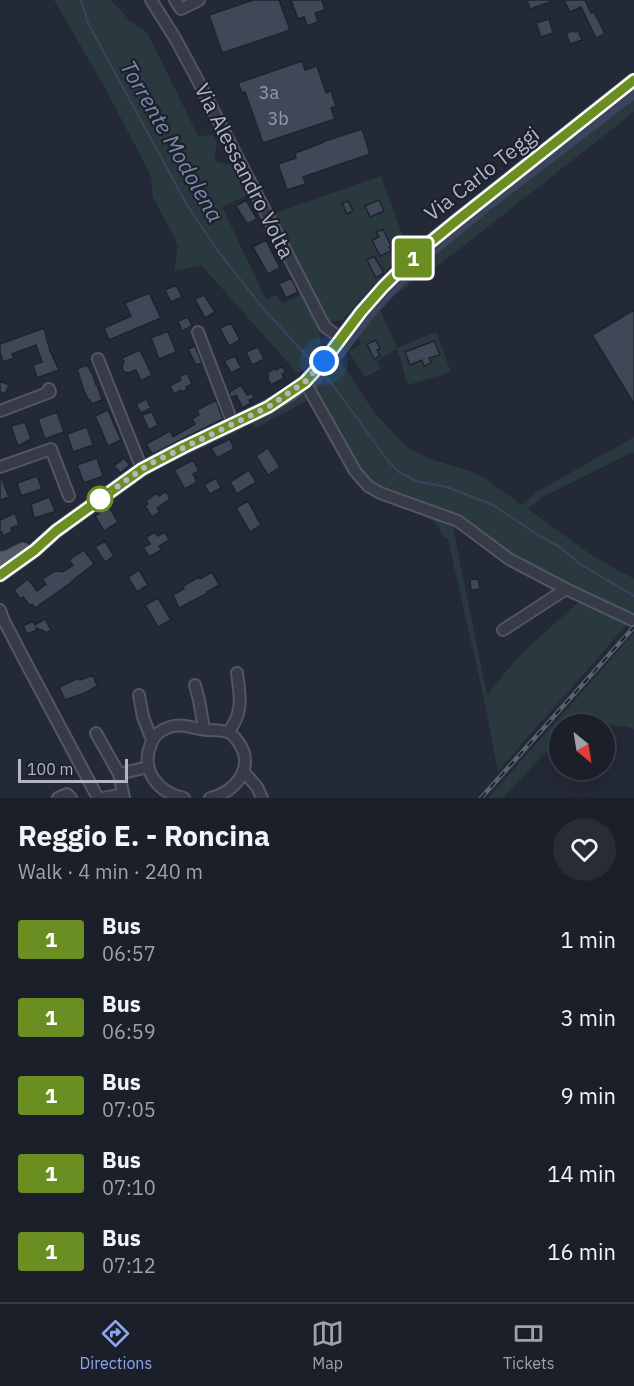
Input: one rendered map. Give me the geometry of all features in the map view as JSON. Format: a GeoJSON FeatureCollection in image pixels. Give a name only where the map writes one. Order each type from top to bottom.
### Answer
{"type":"FeatureCollection","features":[{"type":"Feature","properties":{"kind":"main road","name":"Via Carlo Teggi"},"geometry":{"type":"LineString","coordinates":[[56,531],[142,469],[268,407],[308,380],[361,312],[425,246],[634,80]]}},
{"type":"Feature","properties":{"kind":"main road"},"geometry":{"type":"LineString","coordinates":[[0,559],[20,552],[56,531]]}},
{"type":"Feature","properties":{"kind":"main road"},"geometry":{"type":"LineString","coordinates":[[0,575],[35,550],[56,531]]}},
{"type":"Feature","properties":{"kind":"street","name":"Via Alessandro Volta"},"geometry":{"type":"LineString","coordinates":[[151,0],[176,38],[325,327],[341,338]]}},
{"type":"Feature","properties":{"kind":"street"},"geometry":{"type":"LineString","coordinates":[[175,0],[181,9],[199,0]]}},
{"type":"Feature","properties":{"kind":"street"},"geometry":{"type":"LineString","coordinates":[[198,332],[233,424]]}},
{"type":"Feature","properties":{"kind":"street"},"geometry":{"type":"LineString","coordinates":[[98,359],[142,469]]}},
{"type":"Feature","properties":{"kind":"street"},"geometry":{"type":"LineString","coordinates":[[308,380],[355,471],[368,486],[380,493],[458,521],[509,559],[634,621]]}},
{"type":"Feature","properties":{"kind":"street"},"geometry":{"type":"LineString","coordinates":[[0,411],[50,392],[49,389]]}},
{"type":"Feature","properties":{"kind":"street"},"geometry":{"type":"LineString","coordinates":[[0,466],[51,449],[69,496]]}},
{"type":"Feature","properties":{"kind":"street"},"geometry":{"type":"LineString","coordinates":[[503,630],[566,589]]}},
{"type":"Feature","properties":{"kind":"street"},"geometry":{"type":"LineString","coordinates":[[1,615],[98,798]]}},
{"type":"Feature","properties":{"kind":"street"},"geometry":{"type":"LineString","coordinates":[[228,732],[234,725],[240,703],[237,673]]}},
{"type":"Feature","properties":{"kind":"street"},"geometry":{"type":"LineString","coordinates":[[195,685],[204,729]]}},
{"type":"Feature","properties":{"kind":"street"},"geometry":{"type":"LineString","coordinates":[[139,695],[143,717],[152,740]]}},
{"type":"Feature","properties":{"kind":"street"},"geometry":{"type":"LineString","coordinates":[[184,798],[175,796],[155,783],[148,767],[148,752],[152,740],[159,732],[176,725],[228,732],[242,747],[245,764],[233,787],[219,796],[210,798]]}},
{"type":"Feature","properties":{"kind":"street"},"geometry":{"type":"LineString","coordinates":[[96,733],[119,774],[124,796],[103,798]]}},
{"type":"Feature","properties":{"kind":"street"},"geometry":{"type":"LineString","coordinates":[[119,774],[148,767]]}},
{"type":"Feature","properties":{"kind":"street"},"geometry":{"type":"LineString","coordinates":[[243,771],[257,787],[262,798]]}},
{"type":"Feature","properties":{"kind":"street"},"geometry":{"type":"LineString","coordinates":[[58,798],[67,794],[71,798]]}},
{"type":"Feature","properties":{"kind":"shaded area"},"geometry":{"type":"Polygon","coordinates":[[[54,0],[111,0],[130,21],[147,32],[198,136],[213,135],[217,143],[214,161],[231,165],[240,180],[252,193],[222,207],[266,299],[276,295],[282,304],[300,295],[318,327],[321,344],[318,353],[311,363],[298,374],[201,265],[174,271],[178,245],[153,197],[151,176],[103,84],[54,0]]]}},
{"type":"Feature","properties":{"kind":"shaded area"},"geometry":{"type":"Polygon","coordinates":[[[634,89],[634,112],[443,262],[379,307],[397,348],[436,332],[451,372],[408,385],[397,349],[377,361],[380,369],[365,377],[348,351],[361,345],[357,334],[339,356],[374,412],[408,448],[430,459],[471,471],[483,477],[522,505],[535,493],[634,437],[634,454],[633,452],[541,498],[528,509],[593,556],[634,579],[634,621],[631,620],[498,771],[448,539],[444,538],[431,517],[379,498],[309,400],[256,428],[250,420],[336,354],[432,248],[634,89]],[[464,525],[453,527],[487,695],[519,656],[584,597],[566,589],[464,525]]]}},
{"type":"Feature","properties":{"kind":"shaded area"},"geometry":{"type":"Polygon","coordinates":[[[381,176],[407,248],[342,320],[331,322],[326,317],[272,214],[381,176]]]}},
{"type":"Feature","properties":{"kind":"shaded area"},"geometry":{"type":"Polygon","coordinates":[[[634,633],[634,729],[615,725],[615,714],[562,714],[634,633]]]}},
{"type":"Feature","properties":{"kind":"shaded area"},"geometry":{"type":"Polygon","coordinates":[[[549,729],[549,749],[502,798],[488,798],[549,729]]]}},
{"type":"Feature","properties":{"kind":"building"},"geometry":{"type":"Polygon","coordinates":[[[253,0],[279,0],[290,30],[222,53],[209,15],[253,0]]]}},
{"type":"Feature","properties":{"kind":"building"},"geometry":{"type":"Polygon","coordinates":[[[291,0],[322,0],[325,10],[315,13],[318,22],[307,26],[304,17],[298,19],[291,0]]]}},
{"type":"Feature","properties":{"kind":"building"},"geometry":{"type":"Polygon","coordinates":[[[527,0],[553,0],[553,1],[530,9],[527,0]]]}},
{"type":"Feature","properties":{"kind":"building"},"geometry":{"type":"Polygon","coordinates":[[[564,0],[585,0],[605,34],[596,38],[581,7],[570,12],[564,0]]]}},
{"type":"Feature","properties":{"kind":"building"},"geometry":{"type":"Polygon","coordinates":[[[549,19],[553,33],[541,37],[536,23],[549,19]]]}},
{"type":"Feature","properties":{"kind":"building"},"geometry":{"type":"Polygon","coordinates":[[[575,30],[575,32],[578,31],[582,40],[570,44],[566,33],[575,30]]]}},
{"type":"Feature","properties":{"kind":"building"},"geometry":{"type":"Polygon","coordinates":[[[302,61],[305,70],[317,66],[326,93],[331,91],[336,106],[331,108],[335,119],[263,143],[245,92],[242,93],[238,83],[302,61]]]}},
{"type":"Feature","properties":{"kind":"building"},"geometry":{"type":"Polygon","coordinates":[[[362,129],[370,154],[303,177],[306,184],[287,190],[278,164],[296,158],[295,153],[362,129]]]}},
{"type":"Feature","properties":{"kind":"building"},"geometry":{"type":"Polygon","coordinates":[[[246,200],[257,219],[247,224],[236,206],[246,200]]]}},
{"type":"Feature","properties":{"kind":"building"},"geometry":{"type":"Polygon","coordinates":[[[379,200],[384,211],[370,217],[365,206],[379,200]]]}},
{"type":"Feature","properties":{"kind":"building"},"geometry":{"type":"Polygon","coordinates":[[[348,201],[353,211],[347,214],[342,203],[348,201]]]}},
{"type":"Feature","properties":{"kind":"building"},"geometry":{"type":"Polygon","coordinates":[[[383,229],[391,251],[380,256],[372,240],[379,237],[376,232],[383,229]]]}},
{"type":"Feature","properties":{"kind":"building"},"geometry":{"type":"Polygon","coordinates":[[[266,240],[280,268],[268,274],[253,247],[266,240]]]}},
{"type":"Feature","properties":{"kind":"building"},"geometry":{"type":"Polygon","coordinates":[[[374,256],[384,273],[376,278],[367,260],[374,256]]]}},
{"type":"Feature","properties":{"kind":"building"},"geometry":{"type":"Polygon","coordinates":[[[291,278],[298,292],[286,298],[279,284],[291,278]]]}},
{"type":"Feature","properties":{"kind":"building"},"geometry":{"type":"Polygon","coordinates":[[[176,285],[182,297],[171,302],[165,290],[176,285]]]}},
{"type":"Feature","properties":{"kind":"building"},"geometry":{"type":"Polygon","coordinates":[[[149,293],[161,318],[109,340],[104,328],[131,316],[125,303],[149,293]]]}},
{"type":"Feature","properties":{"kind":"building"},"geometry":{"type":"Polygon","coordinates":[[[204,295],[215,312],[205,318],[195,299],[204,295]]]}},
{"type":"Feature","properties":{"kind":"building"},"geometry":{"type":"Polygon","coordinates":[[[634,310],[634,404],[592,335],[634,310]]]}},
{"type":"Feature","properties":{"kind":"building"},"geometry":{"type":"Polygon","coordinates":[[[188,317],[192,326],[182,331],[178,321],[188,317]]]}},
{"type":"Feature","properties":{"kind":"building"},"geometry":{"type":"Polygon","coordinates":[[[231,323],[240,340],[229,346],[220,328],[231,323]]]}},
{"type":"Feature","properties":{"kind":"building"},"geometry":{"type":"Polygon","coordinates":[[[44,328],[50,351],[59,370],[37,378],[33,365],[42,362],[36,345],[12,354],[14,358],[3,362],[0,344],[44,328]]]}},
{"type":"Feature","properties":{"kind":"building"},"geometry":{"type":"Polygon","coordinates":[[[168,331],[176,352],[159,359],[151,338],[168,331]]]}},
{"type":"Feature","properties":{"kind":"building"},"geometry":{"type":"Polygon","coordinates":[[[376,340],[380,356],[374,359],[367,344],[376,340]]]}},
{"type":"Feature","properties":{"kind":"building"},"geometry":{"type":"Polygon","coordinates":[[[434,341],[440,355],[429,358],[431,363],[424,366],[422,360],[410,365],[405,352],[434,341]]]}},
{"type":"Feature","properties":{"kind":"building"},"geometry":{"type":"Polygon","coordinates":[[[195,346],[202,363],[196,365],[188,349],[195,346]]]}},
{"type":"Feature","properties":{"kind":"building"},"geometry":{"type":"Polygon","coordinates":[[[258,347],[264,359],[252,365],[246,352],[258,347]]]}},
{"type":"Feature","properties":{"kind":"building"},"geometry":{"type":"Polygon","coordinates":[[[140,350],[152,375],[141,381],[136,370],[128,373],[123,371],[122,366],[124,362],[122,358],[140,350]]]}},
{"type":"Feature","properties":{"kind":"building"},"geometry":{"type":"Polygon","coordinates":[[[235,356],[241,368],[231,373],[224,361],[235,356]]]}},
{"type":"Feature","properties":{"kind":"building"},"geometry":{"type":"Polygon","coordinates":[[[87,365],[92,372],[102,400],[91,404],[77,369],[87,365]]]}},
{"type":"Feature","properties":{"kind":"building"},"geometry":{"type":"Polygon","coordinates":[[[282,367],[286,372],[282,374],[284,378],[271,385],[267,373],[282,367]]]}},
{"type":"Feature","properties":{"kind":"building"},"geometry":{"type":"Polygon","coordinates":[[[187,373],[192,384],[186,387],[188,389],[174,394],[170,386],[181,380],[179,377],[187,373]]]}},
{"type":"Feature","properties":{"kind":"building"},"geometry":{"type":"Polygon","coordinates":[[[0,381],[9,385],[5,394],[0,392],[0,381]]]}},
{"type":"Feature","properties":{"kind":"building"},"geometry":{"type":"Polygon","coordinates":[[[241,385],[247,395],[252,393],[254,398],[249,400],[251,403],[243,408],[236,395],[231,398],[229,393],[241,385]]]}},
{"type":"Feature","properties":{"kind":"building"},"geometry":{"type":"Polygon","coordinates":[[[146,399],[151,408],[141,413],[136,404],[146,399]]]}},
{"type":"Feature","properties":{"kind":"building"},"geometry":{"type":"Polygon","coordinates":[[[216,400],[223,419],[152,454],[146,444],[170,431],[173,437],[195,424],[192,419],[199,415],[197,410],[216,400]]]}},
{"type":"Feature","properties":{"kind":"building"},"geometry":{"type":"Polygon","coordinates":[[[108,410],[121,440],[108,446],[95,416],[108,410]]]}},
{"type":"Feature","properties":{"kind":"building"},"geometry":{"type":"Polygon","coordinates":[[[57,412],[64,432],[45,439],[38,419],[57,412]]]}},
{"type":"Feature","properties":{"kind":"building"},"geometry":{"type":"Polygon","coordinates":[[[152,412],[158,425],[149,430],[142,415],[152,412]]]}},
{"type":"Feature","properties":{"kind":"building"},"geometry":{"type":"Polygon","coordinates":[[[25,422],[31,439],[18,446],[11,426],[25,422]]]}},
{"type":"Feature","properties":{"kind":"building"},"geometry":{"type":"Polygon","coordinates":[[[87,427],[93,445],[73,452],[67,434],[87,427]]]}},
{"type":"Feature","properties":{"kind":"building"},"geometry":{"type":"Polygon","coordinates":[[[230,439],[234,449],[217,458],[211,448],[230,439]]]}},
{"type":"Feature","properties":{"kind":"building"},"geometry":{"type":"Polygon","coordinates":[[[268,448],[280,467],[268,475],[256,456],[268,448]]]}},
{"type":"Feature","properties":{"kind":"building"},"geometry":{"type":"Polygon","coordinates":[[[97,458],[103,476],[84,483],[77,465],[97,458]]]}},
{"type":"Feature","properties":{"kind":"building"},"geometry":{"type":"Polygon","coordinates":[[[124,458],[130,465],[120,473],[114,466],[124,458]]]}},
{"type":"Feature","properties":{"kind":"building"},"geometry":{"type":"Polygon","coordinates":[[[193,460],[199,471],[193,474],[197,482],[185,489],[174,470],[193,460]]]}},
{"type":"Feature","properties":{"kind":"building"},"geometry":{"type":"Polygon","coordinates":[[[249,470],[256,482],[237,494],[230,482],[249,470]]]}},
{"type":"Feature","properties":{"kind":"building"},"geometry":{"type":"Polygon","coordinates":[[[0,474],[9,497],[0,500],[0,474]]]}},
{"type":"Feature","properties":{"kind":"building"},"geometry":{"type":"Polygon","coordinates":[[[37,476],[42,489],[21,496],[17,483],[37,476]]]}},
{"type":"Feature","properties":{"kind":"building"},"geometry":{"type":"Polygon","coordinates":[[[216,478],[221,488],[210,494],[204,485],[216,478]]]}},
{"type":"Feature","properties":{"kind":"building"},"geometry":{"type":"Polygon","coordinates":[[[166,491],[170,499],[157,508],[160,512],[152,517],[145,506],[148,504],[146,501],[157,493],[159,496],[166,491]]]}},
{"type":"Feature","properties":{"kind":"building"},"geometry":{"type":"Polygon","coordinates":[[[49,497],[54,512],[34,518],[31,504],[49,497]]]}},
{"type":"Feature","properties":{"kind":"building"},"geometry":{"type":"Polygon","coordinates":[[[248,501],[261,525],[250,532],[236,508],[248,501]]]}},
{"type":"Feature","properties":{"kind":"building"},"geometry":{"type":"Polygon","coordinates":[[[109,507],[118,522],[104,531],[95,516],[109,507]]]}},
{"type":"Feature","properties":{"kind":"building"},"geometry":{"type":"Polygon","coordinates":[[[15,513],[19,525],[11,528],[12,532],[3,536],[0,532],[0,520],[15,513]]]}},
{"type":"Feature","properties":{"kind":"building"},"geometry":{"type":"Polygon","coordinates":[[[155,532],[158,536],[165,532],[169,540],[159,546],[161,550],[149,557],[143,547],[150,544],[146,537],[155,532]]]}},
{"type":"Feature","properties":{"kind":"building"},"geometry":{"type":"Polygon","coordinates":[[[105,541],[114,556],[105,562],[95,547],[105,541]]]}},
{"type":"Feature","properties":{"kind":"building"},"geometry":{"type":"Polygon","coordinates":[[[84,550],[94,564],[35,608],[32,604],[30,606],[23,597],[20,599],[14,590],[28,579],[37,591],[46,584],[42,579],[53,572],[63,572],[73,565],[69,560],[84,550]]]}},
{"type":"Feature","properties":{"kind":"building"},"geometry":{"type":"Polygon","coordinates":[[[139,570],[148,585],[137,592],[128,577],[139,570]]]}},
{"type":"Feature","properties":{"kind":"building"},"geometry":{"type":"Polygon","coordinates":[[[212,572],[219,585],[179,608],[173,595],[184,589],[183,586],[212,572]]]}},
{"type":"Feature","properties":{"kind":"building"},"geometry":{"type":"Polygon","coordinates":[[[478,579],[480,589],[471,590],[470,580],[478,579]]]}},
{"type":"Feature","properties":{"kind":"building"},"geometry":{"type":"Polygon","coordinates":[[[158,598],[171,620],[158,627],[145,605],[158,598]]]}},
{"type":"Feature","properties":{"kind":"building"},"geometry":{"type":"Polygon","coordinates":[[[45,619],[51,630],[46,633],[36,628],[37,630],[27,634],[23,626],[33,621],[35,625],[45,619]]]}},
{"type":"Feature","properties":{"kind":"building"},"geometry":{"type":"Polygon","coordinates":[[[93,675],[97,686],[65,700],[59,687],[79,678],[80,680],[93,675]]]}},
{"type":"Feature","properties":{"kind":"waterway","name":"Torrente Modolena"},"geometry":{"type":"LineString","coordinates":[[81,0],[88,23],[187,205],[218,251],[261,306],[314,364]]}},
{"type":"Feature","properties":{"kind":"waterway"},"geometry":{"type":"LineString","coordinates":[[312,387],[373,312],[417,265],[489,206],[634,95]]}},
{"type":"Feature","properties":{"kind":"waterway","name":"Torrente Modolena"},"geometry":{"type":"LineString","coordinates":[[322,373],[388,461],[399,472],[416,481],[447,487],[493,505],[560,547],[580,564],[634,596]]}},
{"type":"Feature","properties":{"kind":"railway"},"geometry":{"type":"LineString","coordinates":[[481,798],[634,627]]}},
{"type":"Feature","properties":{"kind":"bus line","name":"1"},"geometry":{"type":"LineString","coordinates":[[0,575],[142,469],[290,394],[310,378],[361,312],[416,254],[634,80]]}},
{"type":"Feature","properties":{"kind":"route"},"geometry":{"type":"LineString","coordinates":[[100,499],[154,462],[290,394],[310,378],[324,361]]}}]}
